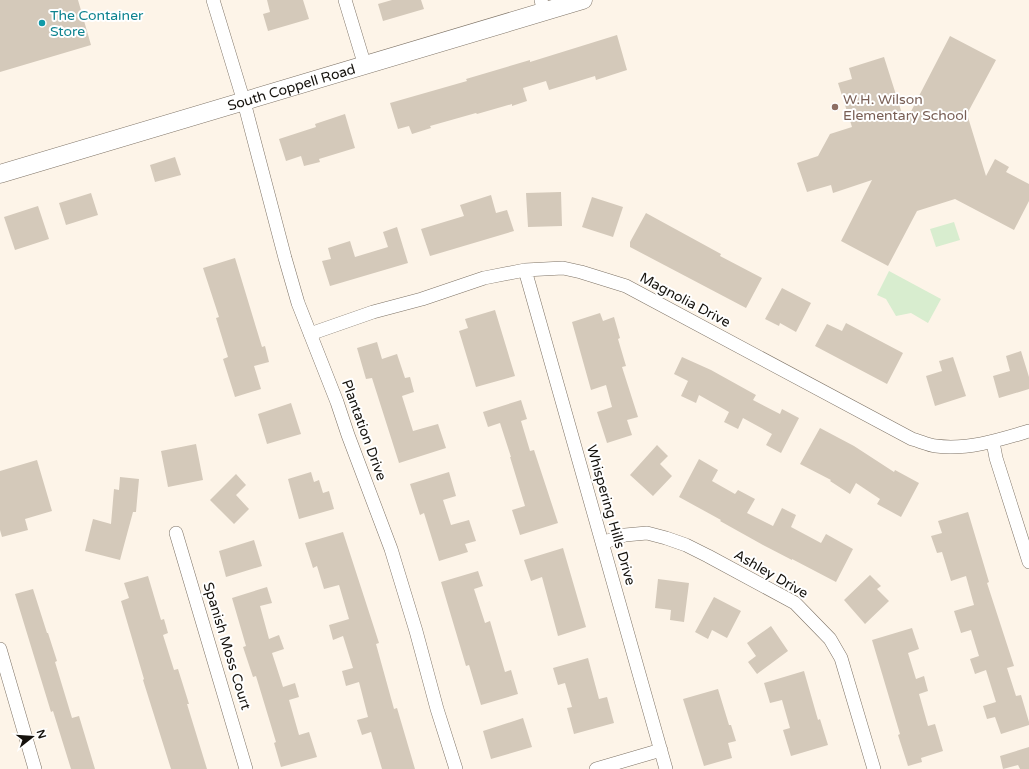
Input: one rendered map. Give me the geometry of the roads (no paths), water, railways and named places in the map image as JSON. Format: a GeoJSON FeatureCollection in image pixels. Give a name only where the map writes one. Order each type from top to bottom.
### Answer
{"type":"FeatureCollection","features":[{"type":"Feature","properties":{"kind":"street","name":"Plantation Drive"},"geometry":{"type":"LineString","coordinates":[[213,0],[244,102],[298,303],[392,549],[437,709],[456,769]]}},
{"type":"Feature","properties":{"kind":"street"},"geometry":{"type":"LineString","coordinates":[[345,0],[364,66]]}},
{"type":"Feature","properties":{"kind":"street","name":"South Coppell Road"},"geometry":{"type":"LineString","coordinates":[[0,174],[364,66],[542,6],[583,0]]}},
{"type":"Feature","properties":{"kind":"street","name":"Magnolia Drive"},"geometry":{"type":"LineString","coordinates":[[310,334],[373,312],[422,299],[484,278],[525,270],[563,268],[626,286],[912,439],[934,446],[957,448],[993,442],[1029,431]]}},
{"type":"Feature","properties":{"kind":"street","name":"Whispering Hills Drive"},"geometry":{"type":"LineString","coordinates":[[525,270],[666,769]]}},
{"type":"Feature","properties":{"kind":"street"},"geometry":{"type":"LineString","coordinates":[[993,442],[996,458],[1029,562]]}},
{"type":"Feature","properties":{"kind":"street","name":"Spanish Moss Court"},"geometry":{"type":"LineString","coordinates":[[176,532],[246,769]]}},
{"type":"Feature","properties":{"kind":"street","name":"Ashley Drive"},"geometry":{"type":"LineString","coordinates":[[602,544],[625,535],[647,533],[666,538],[686,545],[708,556],[795,603],[830,639],[840,658],[874,769]]}},
{"type":"Feature","properties":{"kind":"street"},"geometry":{"type":"LineString","coordinates":[[0,649],[35,769]]}},
{"type":"Feature","properties":{"kind":"street"},"geometry":{"type":"LineString","coordinates":[[596,769],[660,750]]}},
{"type":"Feature","properties":{"kind":"place","name":"The Container Store"},"geometry":{"type":"Point","coordinates":[42,23]}},
{"type":"Feature","properties":{"kind":"place","name":"W.H. Wilson Elementary School"},"geometry":{"type":"Point","coordinates":[835,107]}}]}
